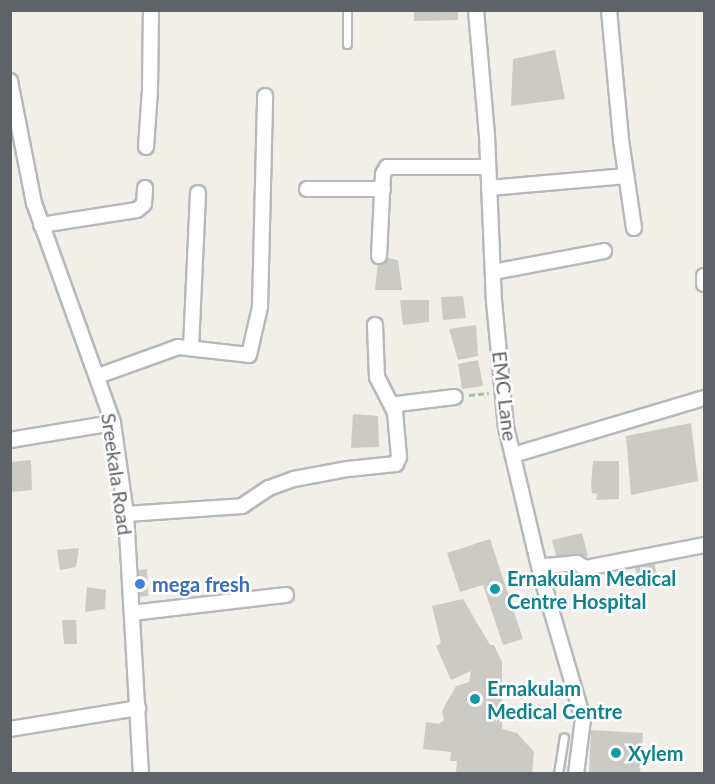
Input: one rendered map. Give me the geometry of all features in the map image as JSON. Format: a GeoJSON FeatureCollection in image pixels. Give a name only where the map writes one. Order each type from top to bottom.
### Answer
{"type":"FeatureCollection","features":[{"type":"Feature","properties":{"kind":"street"},"geometry":{"type":"LineString","coordinates":[[146,147],[151,10]]}},
{"type":"Feature","properties":{"kind":"street","name":"EMC Lane"},"geometry":{"type":"LineString","coordinates":[[476,10],[502,392],[513,455],[541,575],[583,719],[576,774]]}},
{"type":"Feature","properties":{"kind":"street"},"geometry":{"type":"LineString","coordinates":[[609,10],[626,176],[634,228]]}},
{"type":"Feature","properties":{"kind":"street","name":"Sreekala Road"},"geometry":{"type":"LineString","coordinates":[[10,81],[34,203],[113,423],[126,514],[141,774]]}},
{"type":"Feature","properties":{"kind":"street"},"geometry":{"type":"LineString","coordinates":[[98,376],[178,347],[249,355],[260,307],[265,96]]}},
{"type":"Feature","properties":{"kind":"street"},"geometry":{"type":"LineString","coordinates":[[379,256],[383,174],[387,167],[488,167]]}},
{"type":"Feature","properties":{"kind":"street"},"geometry":{"type":"LineString","coordinates":[[489,188],[626,176]]}},
{"type":"Feature","properties":{"kind":"street"},"geometry":{"type":"LineString","coordinates":[[41,225],[137,210],[144,204],[146,188]]}},
{"type":"Feature","properties":{"kind":"street"},"geometry":{"type":"LineString","coordinates":[[307,189],[383,189]]}},
{"type":"Feature","properties":{"kind":"street"},"geometry":{"type":"LineString","coordinates":[[191,348],[198,193]]}},
{"type":"Feature","properties":{"kind":"street"},"geometry":{"type":"LineString","coordinates":[[493,272],[604,251]]}},
{"type":"Feature","properties":{"kind":"street"},"geometry":{"type":"LineString","coordinates":[[705,276],[705,284]]}},
{"type":"Feature","properties":{"kind":"street"},"geometry":{"type":"LineString","coordinates":[[126,514],[242,506],[269,488],[294,479],[348,469],[396,464],[399,457],[395,412],[377,377],[375,326]]}},
{"type":"Feature","properties":{"kind":"street"},"geometry":{"type":"LineString","coordinates":[[395,412],[398,404],[455,397]]}},
{"type":"Feature","properties":{"kind":"street"},"geometry":{"type":"LineString","coordinates":[[513,455],[705,398]]}},
{"type":"Feature","properties":{"kind":"street"},"geometry":{"type":"LineString","coordinates":[[10,440],[113,423]]}},
{"type":"Feature","properties":{"kind":"street"},"geometry":{"type":"LineString","coordinates":[[541,575],[547,566],[577,562],[585,568],[705,544]]}},
{"type":"Feature","properties":{"kind":"street"},"geometry":{"type":"LineString","coordinates":[[132,613],[286,596]]}},
{"type":"Feature","properties":{"kind":"street"},"geometry":{"type":"LineString","coordinates":[[10,729],[138,708]]}},
{"type":"Feature","properties":{"kind":"lane"},"geometry":{"type":"LineString","coordinates":[[347,10],[347,44]]}},
{"type":"Feature","properties":{"kind":"lane"},"geometry":{"type":"LineString","coordinates":[[558,774],[564,737]]}},
{"type":"Feature","properties":{"kind":"path"},"geometry":{"type":"LineString","coordinates":[[455,397],[502,392]]}},
{"type":"Feature","properties":{"kind":"building"},"geometry":{"type":"Polygon","coordinates":[[[414,10],[458,10],[458,20],[414,21],[414,10]]]}},
{"type":"Feature","properties":{"kind":"building"},"geometry":{"type":"Polygon","coordinates":[[[555,50],[565,99],[511,106],[513,59],[555,50]]]}},
{"type":"Feature","properties":{"kind":"building"},"geometry":{"type":"Polygon","coordinates":[[[388,258],[398,260],[402,290],[375,290],[378,261],[388,258]]]}},
{"type":"Feature","properties":{"kind":"building"},"geometry":{"type":"Polygon","coordinates":[[[463,296],[466,318],[443,320],[441,297],[463,296]]]}},
{"type":"Feature","properties":{"kind":"building"},"geometry":{"type":"Polygon","coordinates":[[[400,300],[429,300],[429,322],[403,325],[400,300]]]}},
{"type":"Feature","properties":{"kind":"building"},"geometry":{"type":"Polygon","coordinates":[[[476,325],[478,356],[458,360],[449,329],[476,325]]]}},
{"type":"Feature","properties":{"kind":"building"},"geometry":{"type":"Polygon","coordinates":[[[478,360],[483,386],[462,389],[458,364],[478,360]]]}},
{"type":"Feature","properties":{"kind":"building"},"geometry":{"type":"Polygon","coordinates":[[[353,414],[378,416],[379,447],[351,448],[353,414]]]}},
{"type":"Feature","properties":{"kind":"building"},"geometry":{"type":"Polygon","coordinates":[[[691,423],[698,481],[631,495],[626,436],[691,423]]]}},
{"type":"Feature","properties":{"kind":"building"},"geometry":{"type":"Polygon","coordinates":[[[31,460],[32,490],[10,492],[10,462],[31,460]]]}},
{"type":"Feature","properties":{"kind":"building"},"geometry":{"type":"Polygon","coordinates":[[[593,461],[619,461],[619,499],[596,500],[597,494],[592,493],[591,485],[593,461]]]}},
{"type":"Feature","properties":{"kind":"building"},"geometry":{"type":"Polygon","coordinates":[[[582,533],[588,556],[558,563],[552,540],[582,533]]]}},
{"type":"Feature","properties":{"kind":"building","name":"Ernakulam Medical Centre Hospital"},"geometry":{"type":"Polygon","coordinates":[[[490,539],[523,639],[503,645],[483,585],[460,592],[447,553],[490,539]]]}},
{"type":"Feature","properties":{"kind":"building"},"geometry":{"type":"Polygon","coordinates":[[[79,548],[76,567],[60,570],[57,550],[79,548]]]}},
{"type":"Feature","properties":{"kind":"building"},"geometry":{"type":"Polygon","coordinates":[[[654,561],[659,587],[639,589],[634,562],[654,561]]]}},
{"type":"Feature","properties":{"kind":"building","name":"mega fresh"},"geometry":{"type":"Polygon","coordinates":[[[147,569],[148,596],[133,597],[132,571],[147,569]]]}},
{"type":"Feature","properties":{"kind":"building"},"geometry":{"type":"Polygon","coordinates":[[[87,587],[106,590],[105,609],[85,612],[87,587]]]}},
{"type":"Feature","properties":{"kind":"building","name":"Ernakulam Medical Centre"},"geometry":{"type":"Polygon","coordinates":[[[463,599],[490,645],[494,645],[502,662],[502,729],[517,733],[534,752],[532,774],[456,772],[457,761],[450,761],[451,752],[423,749],[426,722],[439,724],[444,720],[442,711],[456,686],[469,682],[471,671],[451,680],[436,646],[441,643],[432,606],[463,599]]]}},
{"type":"Feature","properties":{"kind":"building"},"geometry":{"type":"Polygon","coordinates":[[[62,620],[76,620],[77,644],[64,644],[62,620]]]}},
{"type":"Feature","properties":{"kind":"building","name":"Xylem"},"geometry":{"type":"Polygon","coordinates":[[[591,730],[643,733],[640,774],[589,774],[591,730]]]}},
{"type":"Feature","properties":{"kind":"place","name":"mega fresh"},"geometry":{"type":"Point","coordinates":[140,584]}},
{"type":"Feature","properties":{"kind":"place","name":"Ernakulam Medical Centre Hospital"},"geometry":{"type":"Point","coordinates":[495,589]}},
{"type":"Feature","properties":{"kind":"place","name":"Ernakulam Medical Centre"},"geometry":{"type":"Point","coordinates":[475,699]}},
{"type":"Feature","properties":{"kind":"place","name":"Xylem"},"geometry":{"type":"Point","coordinates":[616,753]}}]}
